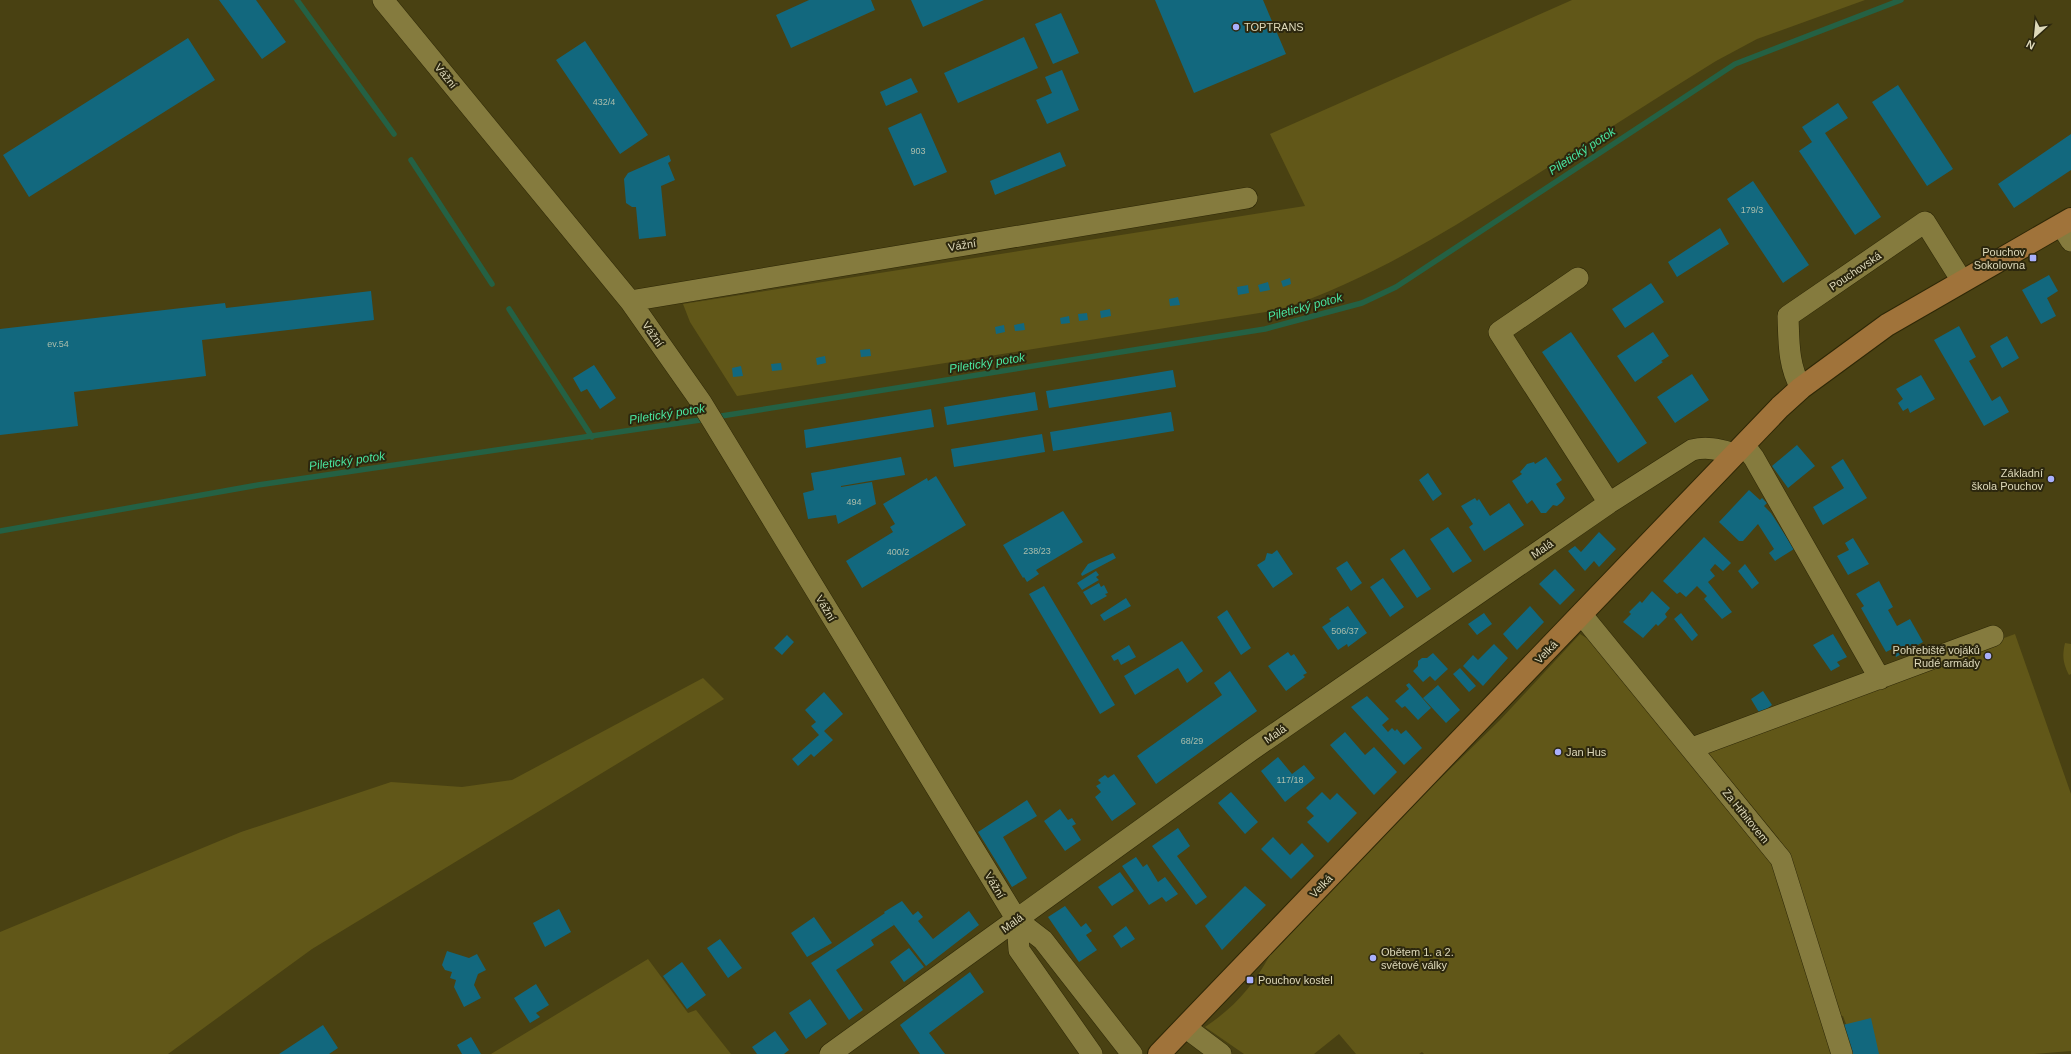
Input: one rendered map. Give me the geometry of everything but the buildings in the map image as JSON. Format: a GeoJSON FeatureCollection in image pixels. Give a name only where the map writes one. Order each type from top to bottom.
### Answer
{"type":"FeatureCollection","features":[{"type":"Feature","properties":{"kind":"street","name":"Vážní"},"geometry":{"type":"LineString","coordinates":[[383,0],[630,300],[701,402],[1017,920],[1043,940],[1132,1054]]}},
{"type":"Feature","properties":{"kind":"street","name":"Vážní"},"geometry":{"type":"LineString","coordinates":[[630,300],[1246,198]]}},
{"type":"Feature","properties":{"kind":"street","name":"Pouchovská"},"geometry":{"type":"LineString","coordinates":[[1801,388],[1794,375],[1790,360],[1788,316],[1925,222],[1962,281]]}},
{"type":"Feature","properties":{"kind":"street"},"geometry":{"type":"LineString","coordinates":[[1880,679],[1758,464],[1740,449],[1780,407],[1801,388],[1887,325],[1962,281],[2068,228]]}},
{"type":"Feature","properties":{"kind":"street"},"geometry":{"type":"LineString","coordinates":[[1578,278],[1499,332],[1609,503]]}},
{"type":"Feature","properties":{"kind":"street","name":"Malá"},"geometry":{"type":"LineString","coordinates":[[830,1054],[1250,751],[1609,503],[1692,450],[1701,448],[1740,449]]}},
{"type":"Feature","properties":{"kind":"street","name":"Velká"},"geometry":{"type":"LineString","coordinates":[[1158,1054],[1740,449]]}},
{"type":"Feature","properties":{"kind":"street","name":"Za Hřbitovem"},"geometry":{"type":"LineString","coordinates":[[1582,614],[1781,859],[1842,1054]]}},
{"type":"Feature","properties":{"kind":"street"},"geometry":{"type":"LineString","coordinates":[[1692,748],[1993,636]]}},
{"type":"Feature","properties":{"kind":"street","name":"Vážní"},"geometry":{"type":"LineString","coordinates":[[1017,920],[1019,950],[1092,1054]]}},
{"type":"Feature","properties":{"kind":"street"},"geometry":{"type":"LineString","coordinates":[[1185,1027],[1221,1054]]}},
{"type":"Feature","properties":{"kind":"shaded area"},"geometry":{"type":"Polygon","coordinates":[[[1572,0],[1865,0],[1757,39],[1716,61],[1482,209],[1398,258],[1340,287],[1279,310],[737,396],[690,322],[683,304],[1305,206],[1270,134],[1572,0]]]}},
{"type":"Feature","properties":{"kind":"shaded area"},"geometry":{"type":"Polygon","coordinates":[[[1580,634],[1593,642],[1774,864],[1831,1054],[1424,1054],[1422,1052],[1419,1054],[1356,1054],[1339,1034],[1314,1054],[1244,1054],[1205,1027],[1234,1004],[1257,977],[1270,955],[1407,811],[1500,720],[1580,634]]]}},
{"type":"Feature","properties":{"kind":"shaded area"},"geometry":{"type":"Polygon","coordinates":[[[2015,634],[2071,794],[2071,1051],[2034,1054],[1850,1054],[1843,1025],[1846,1024],[1843,1016],[1836,1017],[1784,846],[1709,754],[1712,745],[2015,634]]]}},
{"type":"Feature","properties":{"kind":"shaded area"},"geometry":{"type":"Polygon","coordinates":[[[2065,643],[2071,644],[2071,674],[2069,675],[2065,667],[2064,659],[2065,643]]]}},
{"type":"Feature","properties":{"kind":"shaded area"},"geometry":{"type":"Polygon","coordinates":[[[703,678],[724,699],[312,949],[168,1054],[0,1054],[0,932],[241,832],[391,782],[462,787],[512,780],[703,678]]]}},
{"type":"Feature","properties":{"kind":"shaded area"},"geometry":{"type":"Polygon","coordinates":[[[648,959],[688,1013],[696,1010],[731,1054],[491,1054],[648,959]]]}},
{"type":"Feature","properties":{"kind":"waterway"},"geometry":{"type":"LineString","coordinates":[[297,0],[394,134]]}},
{"type":"Feature","properties":{"kind":"waterway","name":"Piletický potok"},"geometry":{"type":"LineString","coordinates":[[715,417],[1265,329],[1362,303],[1396,287],[1735,64],[1901,0]]}},
{"type":"Feature","properties":{"kind":"waterway"},"geometry":{"type":"LineString","coordinates":[[411,160],[492,284]]}},
{"type":"Feature","properties":{"kind":"waterway"},"geometry":{"type":"LineString","coordinates":[[509,309],[592,437]]}},
{"type":"Feature","properties":{"kind":"waterway","name":"Piletický potok"},"geometry":{"type":"LineString","coordinates":[[0,531],[258,485],[707,419]]}},
{"type":"Feature","properties":{"kind":"place","name":"TOPTRANS"},"geometry":{"type":"Point","coordinates":[1236,27]}},
{"type":"Feature","properties":{"kind":"place","name":"Pouchov Sokolovna"},"geometry":{"type":"Point","coordinates":[2033,258]}},
{"type":"Feature","properties":{"kind":"place","name":"Základní škola Pouchov"},"geometry":{"type":"Point","coordinates":[2051,479]}},
{"type":"Feature","properties":{"kind":"place","name":"Pohřebiště vojáků Rudé armády"},"geometry":{"type":"Point","coordinates":[1988,656]}},
{"type":"Feature","properties":{"kind":"place","name":"Jan Hus"},"geometry":{"type":"Point","coordinates":[1558,752]}},
{"type":"Feature","properties":{"kind":"place","name":"Obětem 1. a 2. světové války"},"geometry":{"type":"Point","coordinates":[1373,958]}},
{"type":"Feature","properties":{"kind":"place","name":"Pouchov kostel"},"geometry":{"type":"Point","coordinates":[1250,980]}}]}
